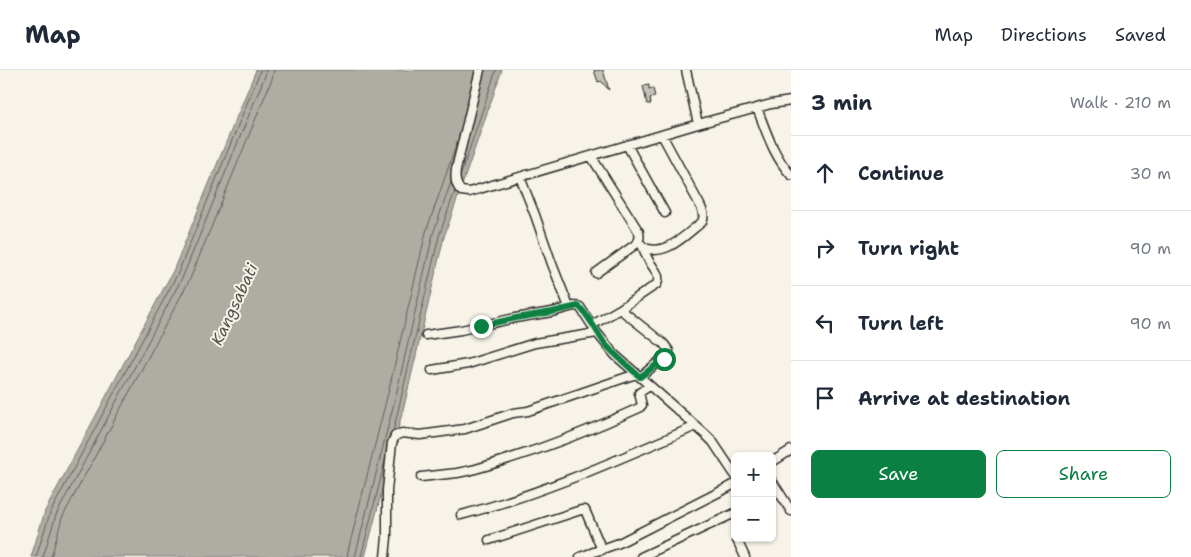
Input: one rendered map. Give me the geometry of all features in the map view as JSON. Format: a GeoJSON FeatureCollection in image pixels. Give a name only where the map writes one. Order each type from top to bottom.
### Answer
{"type":"FeatureCollection","features":[{"type":"Feature","properties":{"kind":"street"},"geometry":{"type":"LineString","coordinates":[[480,70],[455,180],[461,191],[469,192],[698,124],[771,104],[791,101]]}},
{"type":"Feature","properties":{"kind":"street"},"geometry":{"type":"LineString","coordinates":[[686,70],[698,124]]}},
{"type":"Feature","properties":{"kind":"street"},"geometry":{"type":"LineString","coordinates":[[757,108],[775,152],[791,175]]}},
{"type":"Feature","properties":{"kind":"street"},"geometry":{"type":"LineString","coordinates":[[643,247],[649,250],[665,248],[702,222],[704,216],[700,205],[662,135]]}},
{"type":"Feature","properties":{"kind":"street"},"geometry":{"type":"LineString","coordinates":[[627,145],[665,213]]}},
{"type":"Feature","properties":{"kind":"street"},"geometry":{"type":"LineString","coordinates":[[591,156],[638,232],[658,278],[658,282],[650,290],[620,310],[592,324]]}},
{"type":"Feature","properties":{"kind":"street"},"geometry":{"type":"LineString","coordinates":[[520,177],[569,307]]}},
{"type":"Feature","properties":{"kind":"street"},"geometry":{"type":"LineString","coordinates":[[596,273],[636,244],[640,237]]}},
{"type":"Feature","properties":{"kind":"street"},"geometry":{"type":"LineString","coordinates":[[426,335],[481,326],[574,306],[580,307],[597,333],[615,355],[714,442],[731,469]]}},
{"type":"Feature","properties":{"kind":"street"},"geometry":{"type":"LineString","coordinates":[[385,557],[388,473],[392,443],[395,436],[402,433],[420,435],[465,429],[513,413],[528,412],[638,375],[667,355],[669,351],[664,344],[620,310]]}},
{"type":"Feature","properties":{"kind":"street"},"geometry":{"type":"LineString","coordinates":[[432,370],[468,364],[535,343],[597,333]]}},
{"type":"Feature","properties":{"kind":"street"},"geometry":{"type":"LineString","coordinates":[[420,477],[472,470],[572,438],[639,408],[642,403],[639,394],[649,386]]}},
{"type":"Feature","properties":{"kind":"street"},"geometry":{"type":"LineString","coordinates":[[461,515],[510,501],[696,426]]}},
{"type":"Feature","properties":{"kind":"street"},"geometry":{"type":"LineString","coordinates":[[776,459],[791,450]]}},
{"type":"Feature","properties":{"kind":"street"},"geometry":{"type":"LineString","coordinates":[[580,557],[619,543],[731,486]]}},
{"type":"Feature","properties":{"kind":"street"},"geometry":{"type":"LineString","coordinates":[[776,493],[791,511]]}},
{"type":"Feature","properties":{"kind":"street"},"geometry":{"type":"LineString","coordinates":[[488,540],[585,510],[602,550]]}},
{"type":"Feature","properties":{"kind":"street"},"geometry":{"type":"LineString","coordinates":[[641,557],[731,515]]}},
{"type":"Feature","properties":{"kind":"street"},"geometry":{"type":"LineString","coordinates":[[738,542],[745,557]]}},
{"type":"Feature","properties":{"kind":"water","name":"Kangsabati"},"geometry":{"type":"Polygon","coordinates":[[[256,70],[502,70],[444,237],[406,398],[365,557],[31,557],[45,511],[173,271],[256,70]]]}},
{"type":"Feature","properties":{"kind":"building"},"geometry":{"type":"Polygon","coordinates":[[[594,70],[603,70],[609,90],[601,81],[598,82],[594,70]]]}},
{"type":"Feature","properties":{"kind":"building"},"geometry":{"type":"Polygon","coordinates":[[[649,85],[649,89],[653,88],[655,97],[650,98],[651,104],[647,104],[643,86],[649,85]]]}},
{"type":"Feature","properties":{"kind":"route"},"geometry":{"type":"LineString","coordinates":[[481,326],[578,306],[615,355],[640,377],[664,359]]}}]}
